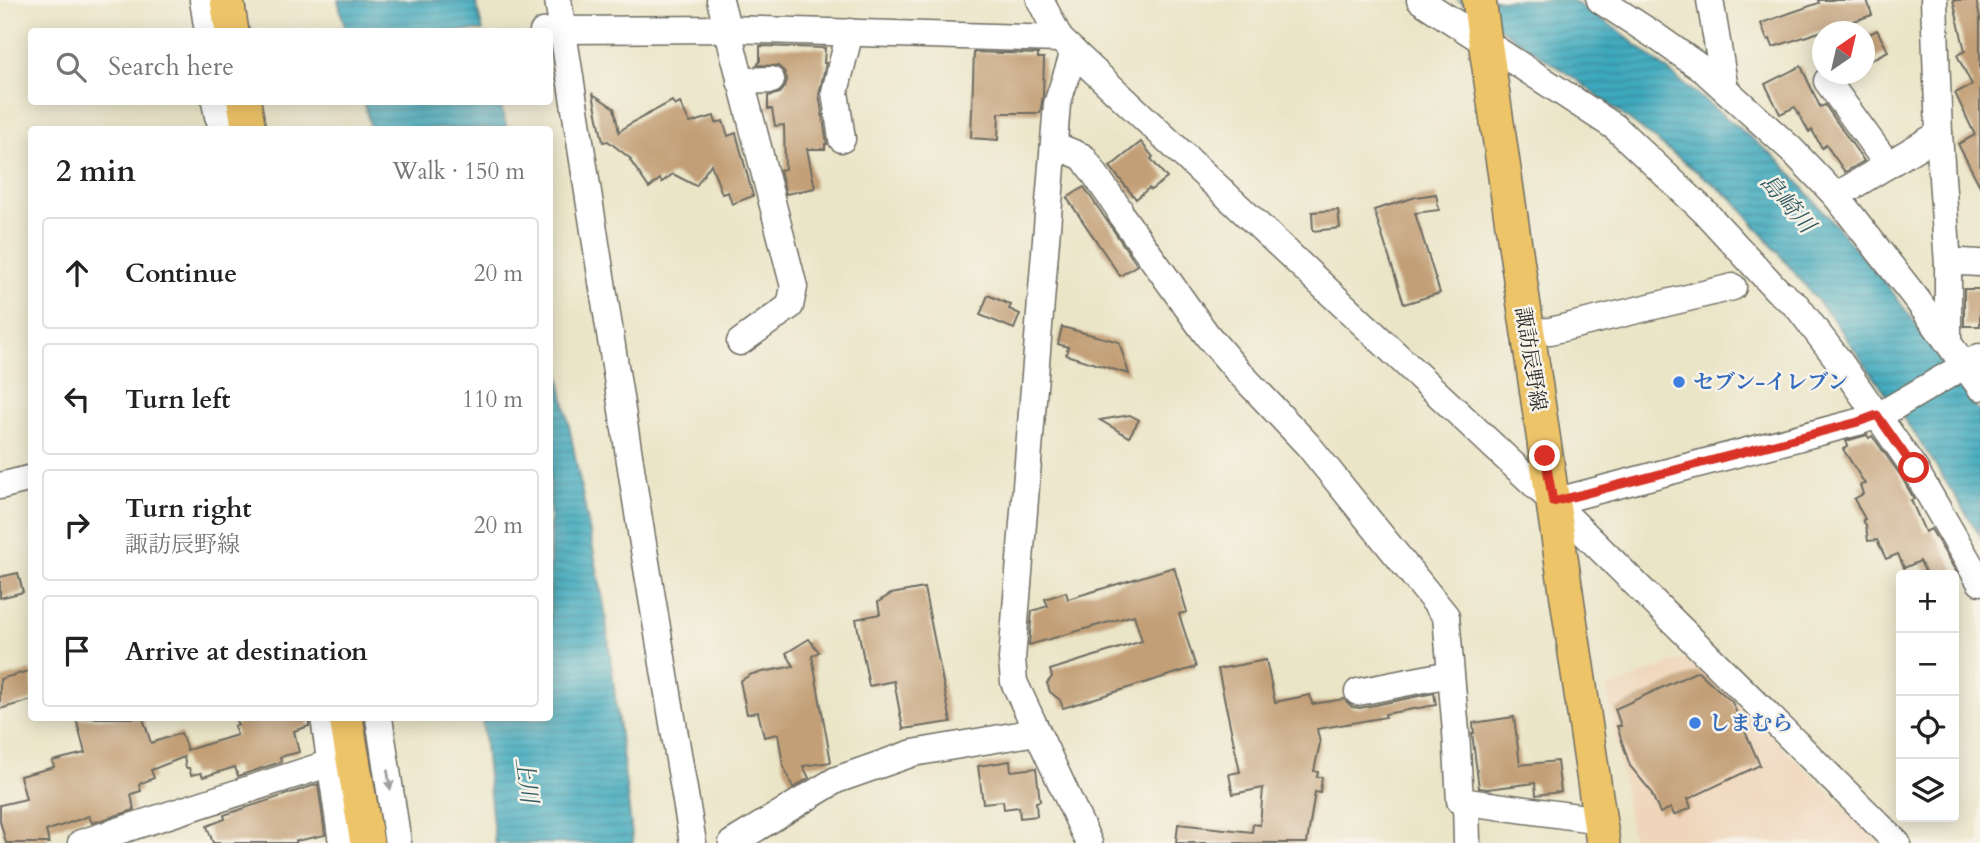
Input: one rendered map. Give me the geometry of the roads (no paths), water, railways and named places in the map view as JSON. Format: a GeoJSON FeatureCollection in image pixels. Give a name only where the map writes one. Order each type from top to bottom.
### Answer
{"type":"FeatureCollection","features":[{"type":"Feature","properties":{"kind":"main road"},"geometry":{"type":"LineString","coordinates":[[227,0],[231,28]]}},
{"type":"Feature","properties":{"kind":"main road","name":"諏訪辰野線"},"geometry":{"type":"LineString","coordinates":[[1482,24],[1602,832]]}},
{"type":"Feature","properties":{"kind":"main road"},"geometry":{"type":"LineString","coordinates":[[245,105],[248,126]]}},
{"type":"Feature","properties":{"kind":"main road"},"geometry":{"type":"LineString","coordinates":[[347,721],[367,843]]}},
{"type":"Feature","properties":{"kind":"street"},"geometry":{"type":"LineString","coordinates":[[203,0],[207,28]]}},
{"type":"Feature","properties":{"kind":"street"},"geometry":{"type":"LineString","coordinates":[[558,0],[557,30],[693,843]]}},
{"type":"Feature","properties":{"kind":"street"},"geometry":{"type":"LineString","coordinates":[[720,0],[794,288],[790,306],[740,342]]}},
{"type":"Feature","properties":{"kind":"street"},"geometry":{"type":"LineString","coordinates":[[1027,0],[1553,502],[1897,843]]}},
{"type":"Feature","properties":{"kind":"street"},"geometry":{"type":"LineString","coordinates":[[1420,0],[1482,24],[1615,127],[1704,211],[1777,290],[1797,306],[1881,413],[1980,582]]}},
{"type":"Feature","properties":{"kind":"street"},"geometry":{"type":"LineString","coordinates":[[1553,502],[1845,426],[1881,413],[1971,370],[1836,196],[1791,149],[1704,71],[1601,0]]}},
{"type":"Feature","properties":{"kind":"street"},"geometry":{"type":"LineString","coordinates":[[1710,0],[1725,89]]}},
{"type":"Feature","properties":{"kind":"street"},"geometry":{"type":"LineString","coordinates":[[1934,0],[1948,265],[1948,341]]}},
{"type":"Feature","properties":{"kind":"street"},"geometry":{"type":"LineString","coordinates":[[557,30],[727,29],[850,32],[1056,28]]}},
{"type":"Feature","properties":{"kind":"street"},"geometry":{"type":"LineString","coordinates":[[1056,28],[1057,104],[1012,659],[1014,682],[1089,843]]}},
{"type":"Feature","properties":{"kind":"street"},"geometry":{"type":"LineString","coordinates":[[557,30],[590,83]]}},
{"type":"Feature","properties":{"kind":"street"},"geometry":{"type":"LineString","coordinates":[[842,139],[835,93],[850,32]]}},
{"type":"Feature","properties":{"kind":"street"},"geometry":{"type":"LineString","coordinates":[[740,81],[771,80]]}},
{"type":"Feature","properties":{"kind":"street"},"geometry":{"type":"LineString","coordinates":[[1829,84],[1888,165]]}},
{"type":"Feature","properties":{"kind":"street"},"geometry":{"type":"LineString","coordinates":[[216,105],[222,126]]}},
{"type":"Feature","properties":{"kind":"street"},"geometry":{"type":"LineString","coordinates":[[1836,196],[1939,134]]}},
{"type":"Feature","properties":{"kind":"street"},"geometry":{"type":"LineString","coordinates":[[1054,145],[1083,157],[1207,335],[1308,445],[1446,616],[1457,732],[1460,801],[1602,832]]}},
{"type":"Feature","properties":{"kind":"street"},"geometry":{"type":"LineString","coordinates":[[1948,265],[1961,262],[1980,263]]}},
{"type":"Feature","properties":{"kind":"street"},"geometry":{"type":"LineString","coordinates":[[1527,332],[1550,331],[1733,287]]}},
{"type":"Feature","properties":{"kind":"street"},"geometry":{"type":"LineString","coordinates":[[0,486],[28,479]]}},
{"type":"Feature","properties":{"kind":"street"},"geometry":{"type":"LineString","coordinates":[[1358,692],[1450,674]]}},
{"type":"Feature","properties":{"kind":"street"},"geometry":{"type":"LineString","coordinates":[[324,721],[342,843]]}},
{"type":"Feature","properties":{"kind":"street"},"geometry":{"type":"LineString","coordinates":[[379,721],[398,843]]}},
{"type":"Feature","properties":{"kind":"street"},"geometry":{"type":"LineString","coordinates":[[732,843],[836,780],[913,753],[1036,732]]}},
{"type":"Feature","properties":{"kind":"street"},"geometry":{"type":"LineString","coordinates":[[81,843],[331,763]]}},
{"type":"Feature","properties":{"kind":"street"},"geometry":{"type":"LineString","coordinates":[[1465,802],[1467,843]]}},
{"type":"Feature","properties":{"kind":"water"},"geometry":{"type":"Polygon","coordinates":[[[338,0],[475,0],[482,28],[345,28],[338,0]]]}},
{"type":"Feature","properties":{"kind":"water","name":"島崎川"},"geometry":{"type":"Polygon","coordinates":[[[1458,0],[1571,0],[1615,28],[1782,163],[1891,290],[1980,413],[1980,535],[1919,440],[1829,314],[1734,200],[1577,80],[1458,0]]]}},
{"type":"Feature","properties":{"kind":"water"},"geometry":{"type":"Polygon","coordinates":[[[365,105],[501,105],[506,126],[370,126],[365,105]]]}},
{"type":"Feature","properties":{"kind":"water","name":"上川"},"geometry":{"type":"Polygon","coordinates":[[[553,343],[604,605],[633,843],[495,843],[482,721],[553,721],[553,343]]]}},
{"type":"Feature","properties":{"kind":"place","name":"セブン-イレブン"},"geometry":{"type":"Point","coordinates":[1679,382]}},
{"type":"Feature","properties":{"kind":"place","name":"しまむら"},"geometry":{"type":"Point","coordinates":[1695,723]}}]}
